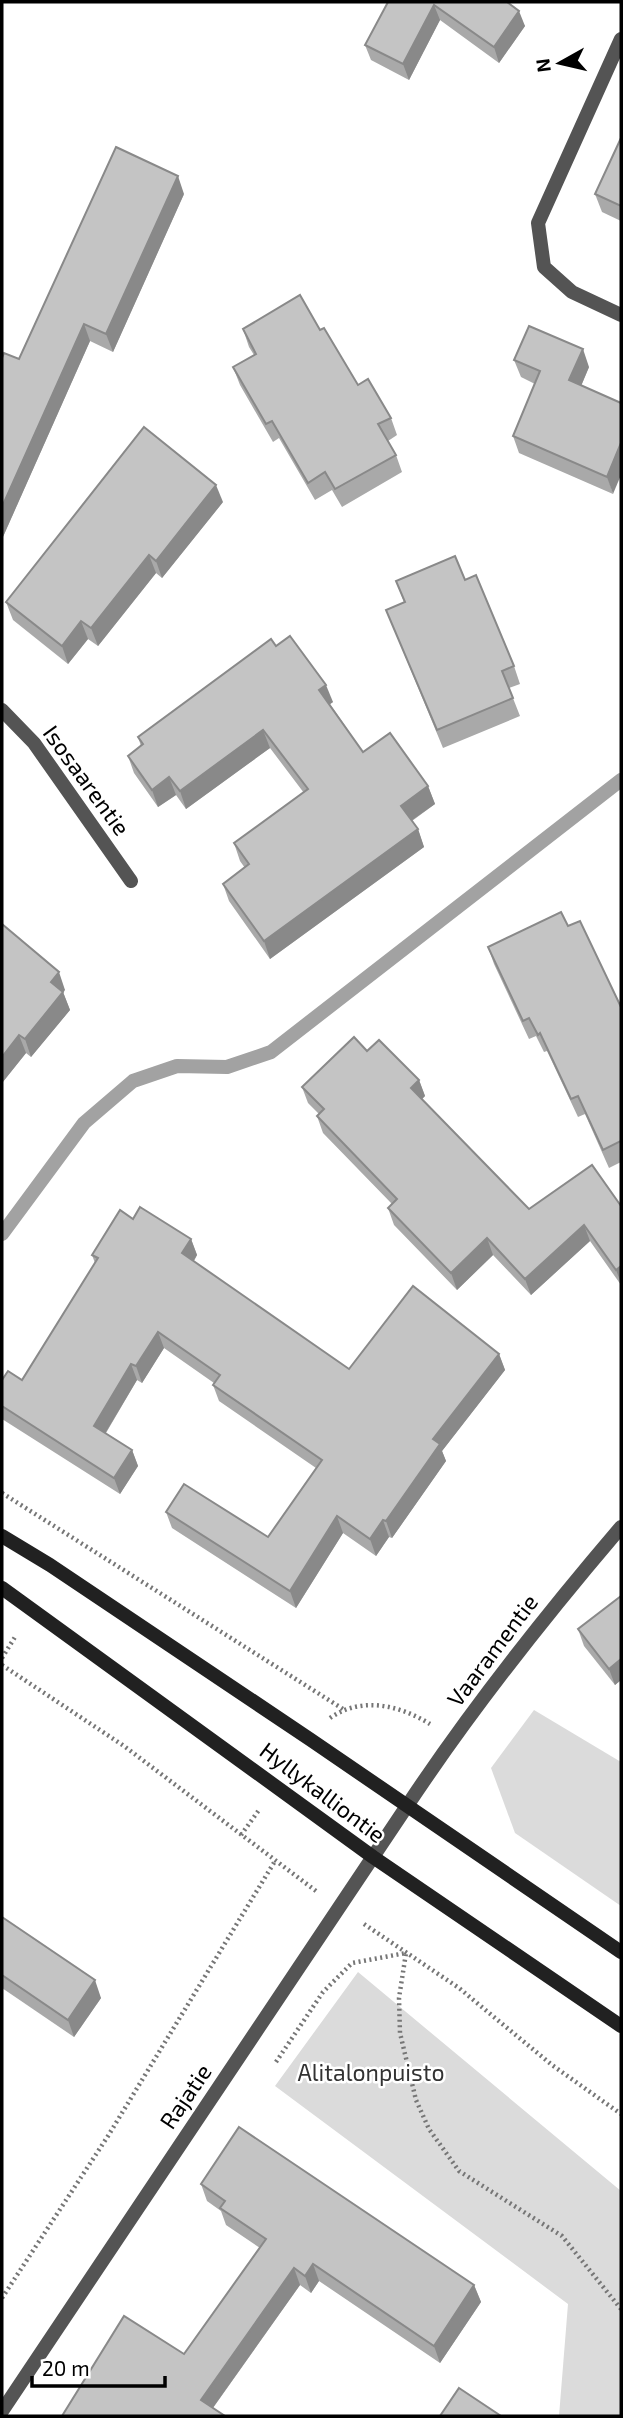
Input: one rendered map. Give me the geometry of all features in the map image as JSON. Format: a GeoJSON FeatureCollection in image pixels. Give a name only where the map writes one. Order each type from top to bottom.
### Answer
{"type":"FeatureCollection","features":[{"type":"Feature","properties":{"kind":"main road","name":"Hyllykalliontie"},"geometry":{"type":"LineString","coordinates":[[2,1536],[62,1572],[621,1952]]}},
{"type":"Feature","properties":{"kind":"main road","name":"Hyllykalliontie"},"geometry":{"type":"LineString","coordinates":[[2,1588],[373,1857],[621,2026]]}},
{"type":"Feature","properties":{"kind":"street"},"geometry":{"type":"LineString","coordinates":[[621,39],[538,223],[544,267],[572,292],[621,315]]}},
{"type":"Feature","properties":{"kind":"street","name":"Isosaarentie"},"geometry":{"type":"LineString","coordinates":[[2,710],[34,743],[131,881]]}},
{"type":"Feature","properties":{"kind":"street","name":"Vaaramentie"},"geometry":{"type":"LineString","coordinates":[[407,1806],[453,1738],[553,1607],[621,1527]]}},
{"type":"Feature","properties":{"kind":"street","name":"Rajatie"},"geometry":{"type":"LineString","coordinates":[[2,2411],[407,1806]]}},
{"type":"Feature","properties":{"kind":"path"},"geometry":{"type":"LineString","coordinates":[[2,1493],[343,1709]]}},
{"type":"Feature","properties":{"kind":"path"},"geometry":{"type":"LineString","coordinates":[[2,1658],[15,1637]]}},
{"type":"Feature","properties":{"kind":"path"},"geometry":{"type":"LineString","coordinates":[[2,1665],[124,1746],[302,1881]]}},
{"type":"Feature","properties":{"kind":"path"},"geometry":{"type":"LineString","coordinates":[[2,2298],[108,2136],[275,1861]]}},
{"type":"Feature","properties":{"kind":"path"},"geometry":{"type":"LineString","coordinates":[[387,1940],[459,1988],[552,2066],[621,2114]]}},
{"type":"Feature","properties":{"kind":"path"},"geometry":{"type":"LineString","coordinates":[[269,2072],[323,1992],[352,1963],[378,1956],[406,1953]]}},
{"type":"Feature","properties":{"kind":"path"},"geometry":{"type":"LineString","coordinates":[[406,1953],[399,1998],[400,2033],[416,2100],[429,2129],[459,2171],[562,2236],[621,2309]]}},
{"type":"Feature","properties":{"kind":"green space"},"geometry":{"type":"Polygon","coordinates":[[[534,1710],[621,1762],[621,1906],[515,1833],[491,1768],[534,1710]]]}},
{"type":"Feature","properties":{"kind":"green space","name":"Alitalonpuisto"},"geometry":{"type":"Polygon","coordinates":[[[358,1972],[621,2191],[621,2416],[559,2416],[568,2304],[275,2086],[358,1972]]]}},
{"type":"Feature","properties":{"kind":"building"},"geometry":{"type":"Polygon","coordinates":[[[388,2],[507,2],[519,11],[494,47],[434,5],[403,64],[365,45],[388,2]]]}},
{"type":"Feature","properties":{"kind":"building"},"geometry":{"type":"Polygon","coordinates":[[[621,138],[621,206],[595,194],[621,138]]]}},
{"type":"Feature","properties":{"kind":"building"},"geometry":{"type":"Polygon","coordinates":[[[116,147],[178,176],[106,334],[84,324],[2,507],[2,358],[4,353],[19,359],[116,147]]]}},
{"type":"Feature","properties":{"kind":"building"},"geometry":{"type":"Polygon","coordinates":[[[300,295],[320,330],[324,328],[358,385],[368,379],[391,418],[378,424],[396,455],[335,489],[325,472],[308,483],[272,421],[266,424],[233,367],[256,354],[243,329],[300,295]]]}},
{"type":"Feature","properties":{"kind":"building"},"geometry":{"type":"Polygon","coordinates":[[[529,326],[583,349],[569,380],[621,403],[621,443],[607,477],[513,436],[540,371],[514,360],[529,326]]]}},
{"type":"Feature","properties":{"kind":"building"},"geometry":{"type":"Polygon","coordinates":[[[144,427],[216,485],[156,561],[149,555],[91,628],[81,621],[62,646],[6,602],[144,427]]]}},
{"type":"Feature","properties":{"kind":"building"},"geometry":{"type":"Polygon","coordinates":[[[455,556],[465,580],[476,575],[514,666],[502,671],[513,698],[437,730],[386,610],[405,602],[396,581],[455,556]]]}},
{"type":"Feature","properties":{"kind":"building"},"geometry":{"type":"Polygon","coordinates":[[[290,636],[326,685],[319,690],[363,752],[390,733],[428,786],[401,806],[418,829],[264,941],[223,884],[249,864],[234,843],[308,789],[263,730],[180,791],[169,777],[152,790],[128,756],[143,744],[138,737],[271,639],[276,646],[290,636]]]}},
{"type":"Feature","properties":{"kind":"building"},"geometry":{"type":"Polygon","coordinates":[[[561,912],[568,926],[580,921],[621,1007],[621,1141],[603,1150],[578,1096],[571,1099],[540,1033],[538,1035],[529,1018],[523,1021],[488,947],[561,912]]]}},
{"type":"Feature","properties":{"kind":"building"},"geometry":{"type":"Polygon","coordinates":[[[2,924],[59,972],[51,982],[63,992],[25,1039],[19,1035],[2,1057],[2,924]]]}},
{"type":"Feature","properties":{"kind":"building"},"geometry":{"type":"Polygon","coordinates":[[[354,1037],[367,1051],[379,1040],[419,1080],[411,1088],[529,1209],[592,1165],[621,1206],[621,1266],[616,1270],[584,1225],[525,1279],[487,1238],[451,1273],[388,1208],[397,1199],[317,1116],[324,1109],[302,1087],[354,1037]]]}},
{"type":"Feature","properties":{"kind":"building"},"geometry":{"type":"Polygon","coordinates":[[[140,1207],[191,1239],[182,1253],[349,1369],[413,1286],[499,1354],[433,1439],[440,1444],[386,1521],[383,1520],[370,1539],[337,1516],[290,1591],[166,1512],[184,1484],[268,1537],[322,1460],[213,1385],[220,1375],[158,1332],[136,1366],[131,1364],[94,1426],[132,1450],[114,1478],[2,1406],[2,1380],[8,1371],[22,1380],[98,1258],[92,1255],[120,1210],[133,1219],[140,1207]]]}},
{"type":"Feature","properties":{"kind":"building"},"geometry":{"type":"Polygon","coordinates":[[[621,1596],[621,1659],[609,1669],[578,1629],[621,1596]]]}},
{"type":"Feature","properties":{"kind":"building"},"geometry":{"type":"Polygon","coordinates":[[[2,1917],[95,1980],[68,2020],[2,1975],[2,1917]]]}},
{"type":"Feature","properties":{"kind":"building"},"geometry":{"type":"Polygon","coordinates":[[[239,2127],[474,2285],[434,2346],[313,2264],[305,2276],[294,2268],[201,2400],[225,2416],[62,2416],[124,2316],[184,2354],[266,2239],[220,2208],[225,2201],[201,2184],[239,2127]]]}},
{"type":"Feature","properties":{"kind":"building"},"geometry":{"type":"Polygon","coordinates":[[[459,2388],[501,2416],[440,2416],[459,2388]]]}},
{"type":"Feature","properties":{"kind":"waterway"},"geometry":{"type":"LineString","coordinates":[[2,1234],[84,1123],[133,1081],[177,1066],[227,1067],[271,1052],[621,780]]}}]}
